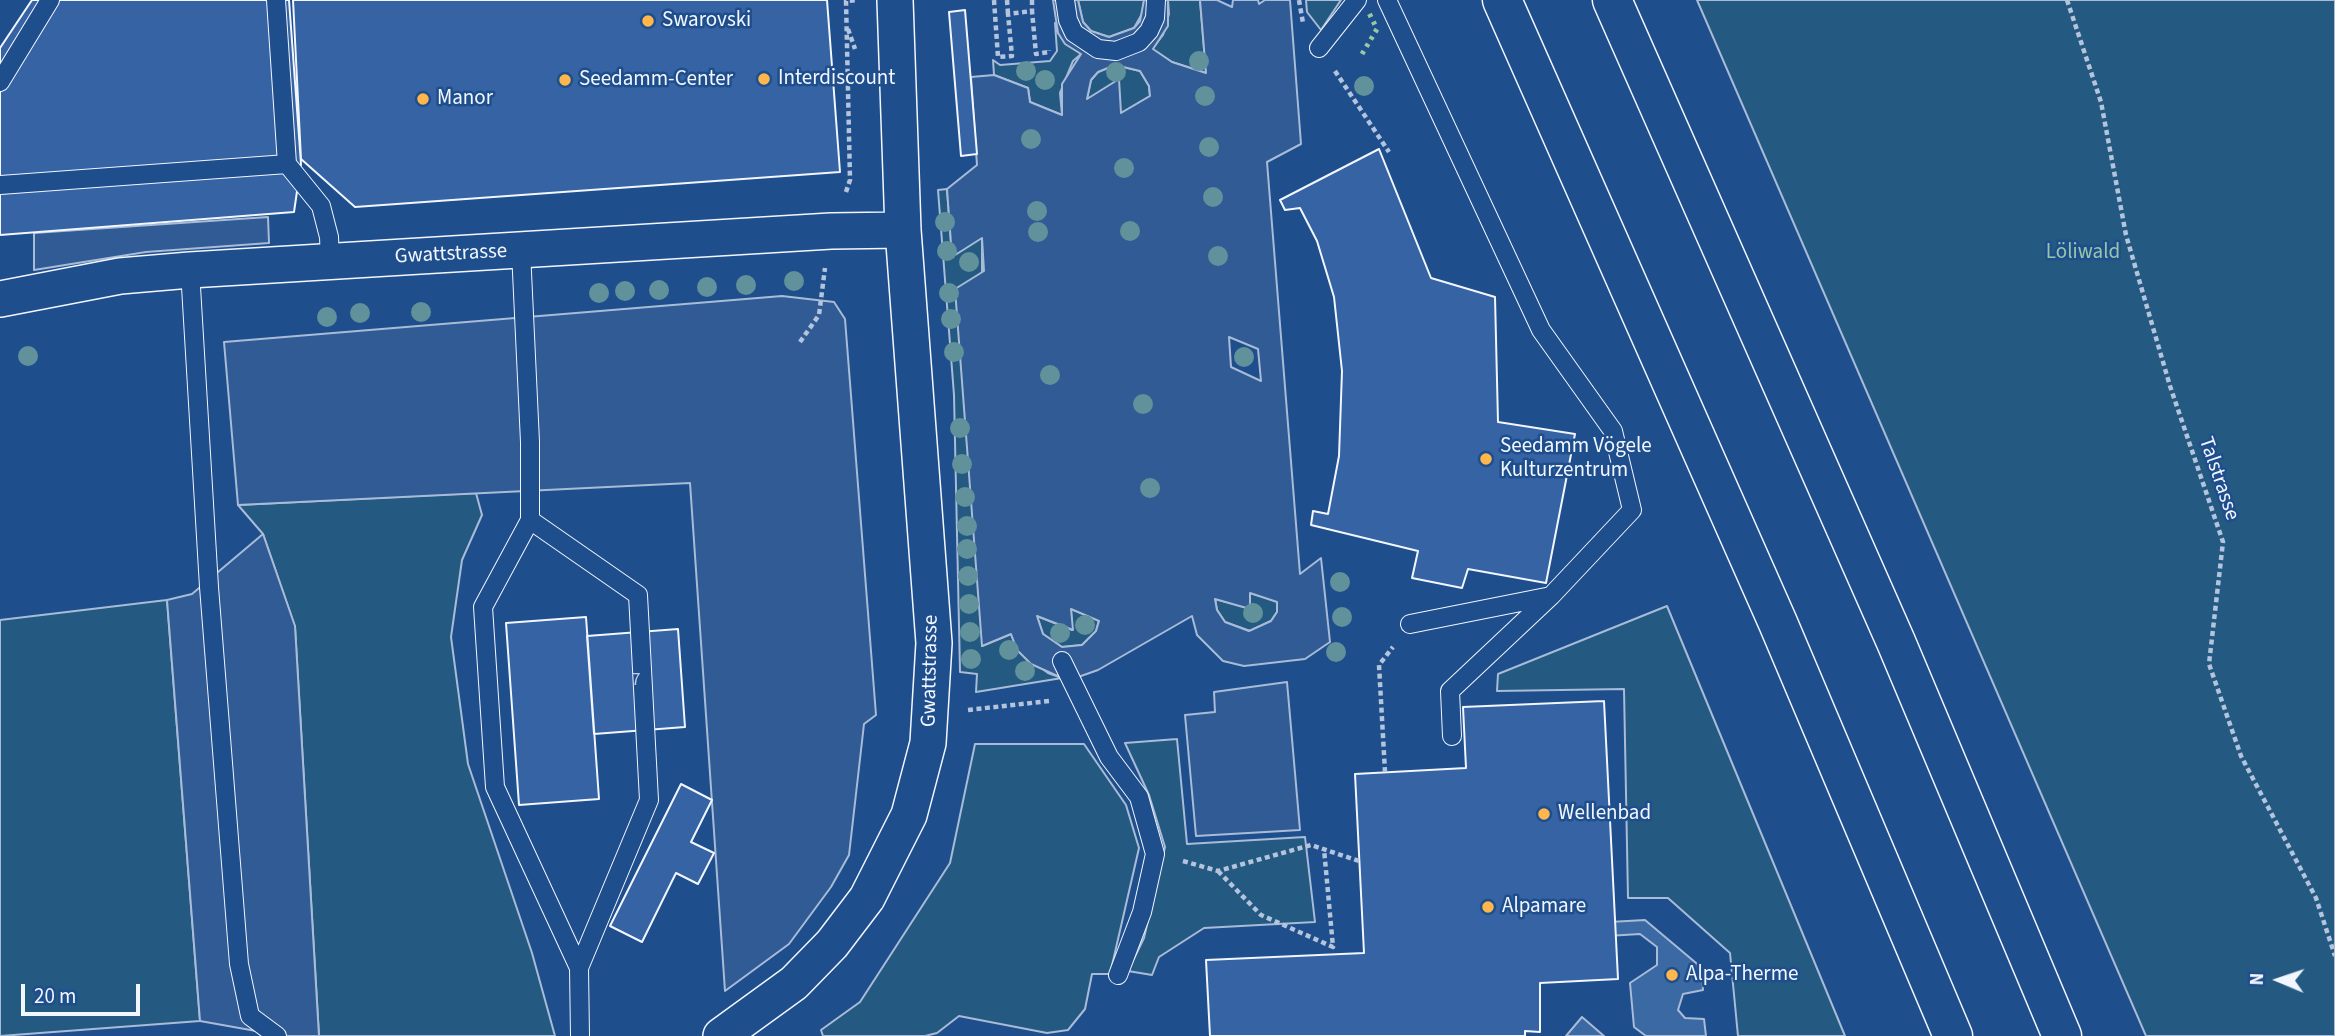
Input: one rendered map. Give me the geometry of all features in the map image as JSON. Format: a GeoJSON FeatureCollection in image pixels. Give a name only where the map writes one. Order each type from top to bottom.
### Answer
{"type":"FeatureCollection","features":[{"type":"Feature","properties":{"kind":"highway"},"geometry":{"type":"LineString","coordinates":[[1502,0],[1778,622],[1953,1036]]}},
{"type":"Feature","properties":{"kind":"highway"},"geometry":{"type":"LineString","coordinates":[[1612,0],[1902,654],[2062,1036]]}},
{"type":"Feature","properties":{"kind":"street","name":"Gwattstrasse"},"geometry":{"type":"LineString","coordinates":[[721,1036],[794,983],[832,944],[867,898],[909,815],[926,754],[932,714],[932,604],[903,230],[895,0]]}},
{"type":"Feature","properties":{"kind":"street","name":"Gwattstrasse"},"geometry":{"type":"LineString","coordinates":[[0,299],[120,276],[190,270],[831,231],[903,230]]}},
{"type":"Feature","properties":{"kind":"lane"},"geometry":{"type":"LineString","coordinates":[[0,82],[50,0]]}},
{"type":"Feature","properties":{"kind":"lane"},"geometry":{"type":"LineString","coordinates":[[276,0],[287,164],[321,206],[329,237],[330,261]]}},
{"type":"Feature","properties":{"kind":"lane"},"geometry":{"type":"LineString","coordinates":[[1065,0],[1074,33],[1098,49],[1116,51],[1139,42],[1149,31],[1156,18],[1156,0]]}},
{"type":"Feature","properties":{"kind":"lane"},"geometry":{"type":"LineString","coordinates":[[1319,48],[1357,0]]}},
{"type":"Feature","properties":{"kind":"lane"},"geometry":{"type":"LineString","coordinates":[[1387,0],[1541,330],[1614,431],[1632,510],[1551,596],[1450,691],[1452,736]]}},
{"type":"Feature","properties":{"kind":"lane"},"geometry":{"type":"LineString","coordinates":[[0,185],[287,164]]}},
{"type":"Feature","properties":{"kind":"lane"},"geometry":{"type":"LineString","coordinates":[[521,251],[530,442],[530,520],[483,607],[495,787],[579,968]]}},
{"type":"Feature","properties":{"kind":"lane"},"geometry":{"type":"LineString","coordinates":[[190,270],[209,587],[239,964],[250,1016],[277,1036]]}},
{"type":"Feature","properties":{"kind":"lane"},"geometry":{"type":"LineString","coordinates":[[530,520],[638,595],[649,800],[579,968],[580,1036]]}},
{"type":"Feature","properties":{"kind":"lane"},"geometry":{"type":"LineString","coordinates":[[1410,624],[1551,596]]}},
{"type":"Feature","properties":{"kind":"lane"},"geometry":{"type":"LineString","coordinates":[[1062,661],[1109,757],[1139,797],[1155,854],[1142,912],[1118,975]]}},
{"type":"Feature","properties":{"kind":"path"},"geometry":{"type":"LineString","coordinates":[[800,342],[818,315],[831,231],[850,180],[846,0],[859,0]]}},
{"type":"Feature","properties":{"kind":"path"},"geometry":{"type":"LineString","coordinates":[[994,0],[998,57],[1012,56],[1007,0]]}},
{"type":"Feature","properties":{"kind":"path"},"geometry":{"type":"LineString","coordinates":[[1032,0],[1036,54],[1049,52],[1048,39]]}},
{"type":"Feature","properties":{"kind":"path"},"geometry":{"type":"LineString","coordinates":[[1299,0],[1300,14]]}},
{"type":"Feature","properties":{"kind":"path","name":"Talstrasse"},"geometry":{"type":"LineString","coordinates":[[2067,0],[2101,102],[2126,235],[2170,386],[2223,542],[2209,664],[2241,756],[2316,898],[2335,956]]}},
{"type":"Feature","properties":{"kind":"path"},"geometry":{"type":"LineString","coordinates":[[1009,14],[1032,11]]}},
{"type":"Feature","properties":{"kind":"path"},"geometry":{"type":"LineString","coordinates":[[846,25],[855,49]]}},
{"type":"Feature","properties":{"kind":"path"},"geometry":{"type":"LineString","coordinates":[[1319,48],[1389,152]]}},
{"type":"Feature","properties":{"kind":"path"},"geometry":{"type":"LineString","coordinates":[[850,131],[860,136]]}},
{"type":"Feature","properties":{"kind":"path"},"geometry":{"type":"LineString","coordinates":[[1385,772],[1379,665],[1410,624]]}},
{"type":"Feature","properties":{"kind":"path"},"geometry":{"type":"LineString","coordinates":[[932,714],[1078,698]]}},
{"type":"Feature","properties":{"kind":"path"},"geometry":{"type":"LineString","coordinates":[[1155,854],[1218,870],[1311,845],[1359,861]]}},
{"type":"Feature","properties":{"kind":"path"},"geometry":{"type":"LineString","coordinates":[[1218,870],[1261,915],[1333,947],[1324,849]]}},
{"type":"Feature","properties":{"kind":"green space"},"geometry":{"type":"Polygon","coordinates":[[[1078,0],[1144,0],[1143,12],[1134,28],[1109,37],[1091,31],[1083,22],[1078,0]]]}},
{"type":"Feature","properties":{"kind":"green space"},"geometry":{"type":"Polygon","coordinates":[[[1168,0],[1200,0],[1206,73],[1172,62],[1152,49],[1163,35],[1169,14],[1168,0]]]}},
{"type":"Feature","properties":{"kind":"green space"},"geometry":{"type":"Polygon","coordinates":[[[1306,0],[1341,0],[1321,30],[1307,12],[1306,0]]]}},
{"type":"Feature","properties":{"kind":"green space","name":"Löliwald"},"geometry":{"type":"Polygon","coordinates":[[[1697,0],[2335,0],[2335,1036],[2146,1036],[1697,0]]]}},
{"type":"Feature","properties":{"kind":"green space"},"geometry":{"type":"Polygon","coordinates":[[[1055,23],[1058,33],[1081,54],[1073,61],[1060,93],[1062,115],[1030,102],[1028,88],[994,75],[993,60],[1000,65],[1050,61],[1057,51],[1055,23]]]}},
{"type":"Feature","properties":{"kind":"green space"},"geometry":{"type":"Polygon","coordinates":[[[1115,65],[1140,71],[1149,86],[1150,96],[1121,113],[1087,99],[1091,80],[1098,72],[1115,65]]]}},
{"type":"Feature","properties":{"kind":"green space"},"geometry":{"type":"Polygon","coordinates":[[[947,189],[952,256],[982,237],[982,646],[1011,634],[1017,650],[1048,673],[1062,678],[976,692],[977,674],[960,672],[954,395],[938,190],[947,189]]]}},
{"type":"Feature","properties":{"kind":"green space"},"geometry":{"type":"Polygon","coordinates":[[[476,493],[482,515],[462,560],[451,637],[468,764],[532,953],[555,1036],[319,1036],[295,627],[263,534],[238,505],[476,493]]]}},
{"type":"Feature","properties":{"kind":"green space"},"geometry":{"type":"Polygon","coordinates":[[[1250,593],[1277,601],[1277,612],[1271,621],[1250,631],[1225,622],[1217,610],[1215,599],[1249,608],[1250,593]]]}},
{"type":"Feature","properties":{"kind":"green space"},"geometry":{"type":"Polygon","coordinates":[[[167,600],[200,1021],[0,1036],[0,620],[167,600]]]}},
{"type":"Feature","properties":{"kind":"green space"},"geometry":{"type":"Polygon","coordinates":[[[1667,606],[1845,1036],[1738,1036],[1730,953],[1668,898],[1628,898],[1624,689],[1497,691],[1498,674],[1667,606]]]}},
{"type":"Feature","properties":{"kind":"green space"},"geometry":{"type":"Polygon","coordinates":[[[1071,609],[1099,620],[1096,631],[1082,645],[1062,647],[1043,634],[1037,616],[1072,630],[1071,609]]]}},
{"type":"Feature","properties":{"kind":"green space"},"geometry":{"type":"Polygon","coordinates":[[[1177,739],[1187,844],[1305,837],[1315,922],[1204,928],[1159,957],[1152,975],[1128,971],[1144,938],[1165,847],[1149,795],[1125,743],[1177,739]]]}},
{"type":"Feature","properties":{"kind":"green space"},"geometry":{"type":"Polygon","coordinates":[[[975,744],[1084,744],[1126,805],[1139,848],[1110,974],[1092,974],[1085,1009],[1068,1030],[1047,1033],[959,1016],[937,1033],[925,1036],[823,1036],[821,1030],[860,1002],[950,863],[975,744]]]}},
{"type":"Feature","properties":{"kind":"shaded area"},"geometry":{"type":"Polygon","coordinates":[[[1053,0],[1078,0],[1083,22],[1091,31],[1109,37],[1134,28],[1140,21],[1144,0],[1168,0],[1168,26],[1153,49],[1172,62],[1206,73],[1200,0],[1217,0],[1232,7],[1233,0],[1258,0],[1259,4],[1265,0],[1290,0],[1301,144],[1267,162],[1300,574],[1321,558],[1330,642],[1305,659],[1244,666],[1223,661],[1197,635],[1192,616],[1098,670],[1081,676],[1062,678],[1031,664],[1017,650],[1011,634],[982,646],[955,289],[984,271],[982,238],[952,257],[947,189],[977,165],[971,77],[994,75],[1028,88],[1030,102],[1062,115],[1062,84],[1081,54],[1065,44],[1058,33],[1053,0]],[[1115,65],[1098,72],[1091,80],[1087,99],[1119,79],[1121,113],[1150,96],[1149,86],[1140,71],[1115,65]],[[1229,337],[1231,367],[1261,381],[1258,349],[1229,337]],[[1250,593],[1250,609],[1215,599],[1217,610],[1225,622],[1249,631],[1271,621],[1277,612],[1277,602],[1250,593]],[[1071,609],[1073,630],[1037,616],[1043,634],[1062,647],[1082,645],[1096,631],[1099,621],[1071,609]]]}},
{"type":"Feature","properties":{"kind":"shaded area"},"geometry":{"type":"Polygon","coordinates":[[[268,217],[269,243],[146,252],[34,270],[34,233],[268,217]]]}},
{"type":"Feature","properties":{"kind":"shaded area"},"geometry":{"type":"Polygon","coordinates":[[[782,296],[834,302],[845,319],[876,715],[864,724],[849,855],[831,887],[789,944],[725,991],[690,483],[238,505],[224,342],[782,296]]]}},
{"type":"Feature","properties":{"kind":"shaded area"},"geometry":{"type":"Polygon","coordinates":[[[263,534],[295,626],[319,1036],[284,1036],[200,1021],[167,600],[192,594],[263,534]]]}},
{"type":"Feature","properties":{"kind":"shaded area"},"geometry":{"type":"Polygon","coordinates":[[[1287,682],[1300,830],[1196,836],[1185,715],[1215,712],[1214,692],[1287,682]]]}},
{"type":"Feature","properties":{"kind":"shaded area","name":"Alpa-Therme"},"geometry":{"type":"Polygon","coordinates":[[[1645,920],[1702,968],[1703,990],[1683,994],[1678,1010],[1685,1018],[1704,1019],[1706,1036],[1646,1036],[1634,1027],[1630,983],[1657,965],[1657,947],[1640,934],[1575,938],[1574,924],[1645,920]]]}},
{"type":"Feature","properties":{"kind":"shaded area"},"geometry":{"type":"Polygon","coordinates":[[[1582,1017],[1604,1036],[1566,1036],[1582,1017]]]}},
{"type":"Feature","properties":{"kind":"building"},"geometry":{"type":"Polygon","coordinates":[[[32,0],[289,0],[301,164],[294,212],[0,235],[0,48],[32,0]]]}},
{"type":"Feature","properties":{"kind":"building","name":"Seedamm-Center"},"geometry":{"type":"Polygon","coordinates":[[[293,0],[827,0],[840,172],[355,207],[301,159],[293,0]]]}},
{"type":"Feature","properties":{"kind":"building"},"geometry":{"type":"Polygon","coordinates":[[[965,10],[977,154],[961,156],[949,12],[965,10]]]}},
{"type":"Feature","properties":{"kind":"building"},"geometry":{"type":"Polygon","coordinates":[[[1379,149],[1431,278],[1495,297],[1498,422],[1575,434],[1546,583],[1468,569],[1462,588],[1412,578],[1418,551],[1311,525],[1313,511],[1328,514],[1339,456],[1342,371],[1334,297],[1317,241],[1300,208],[1285,210],[1280,200],[1379,149]]]}},
{"type":"Feature","properties":{"kind":"building"},"geometry":{"type":"Polygon","coordinates":[[[586,617],[599,799],[519,805],[506,623],[586,617]]]}},
{"type":"Feature","properties":{"kind":"building"},"geometry":{"type":"Polygon","coordinates":[[[678,629],[685,727],[594,734],[587,636],[678,629]]]}},
{"type":"Feature","properties":{"kind":"building","name":"Alpamare"},"geometry":{"type":"Polygon","coordinates":[[[1604,701],[1618,979],[1540,983],[1540,1032],[1525,1031],[1525,1036],[1210,1036],[1206,960],[1364,953],[1355,774],[1466,768],[1463,707],[1604,701]]]}},
{"type":"Feature","properties":{"kind":"building"},"geometry":{"type":"Polygon","coordinates":[[[681,784],[712,800],[691,842],[714,853],[698,884],[676,873],[642,942],[610,926],[681,784]]]}},
{"type":"Feature","properties":{"kind":"hedge"},"geometry":{"type":"LineString","coordinates":[[1362,54],[1377,29],[1369,13]]}},
{"type":"Feature","properties":{"kind":"place","name":"Swarovski"},"geometry":{"type":"Point","coordinates":[648,21]}},
{"type":"Feature","properties":{"kind":"place","name":"Interdiscount"},"geometry":{"type":"Point","coordinates":[764,79]}},
{"type":"Feature","properties":{"kind":"place","name":"Seedamm-Center"},"geometry":{"type":"Point","coordinates":[565,80]}},
{"type":"Feature","properties":{"kind":"place","name":"Manor"},"geometry":{"type":"Point","coordinates":[423,99]}},
{"type":"Feature","properties":{"kind":"place","name":"Seedamm Vögele Kulturzentrum"},"geometry":{"type":"Point","coordinates":[1486,459]}},
{"type":"Feature","properties":{"kind":"place","name":"Wellenbad"},"geometry":{"type":"Point","coordinates":[1544,814]}},
{"type":"Feature","properties":{"kind":"place","name":"Alpamare"},"geometry":{"type":"Point","coordinates":[1488,907]}},
{"type":"Feature","properties":{"kind":"place","name":"Alpa-Therme"},"geometry":{"type":"Point","coordinates":[1672,975]}}]}
